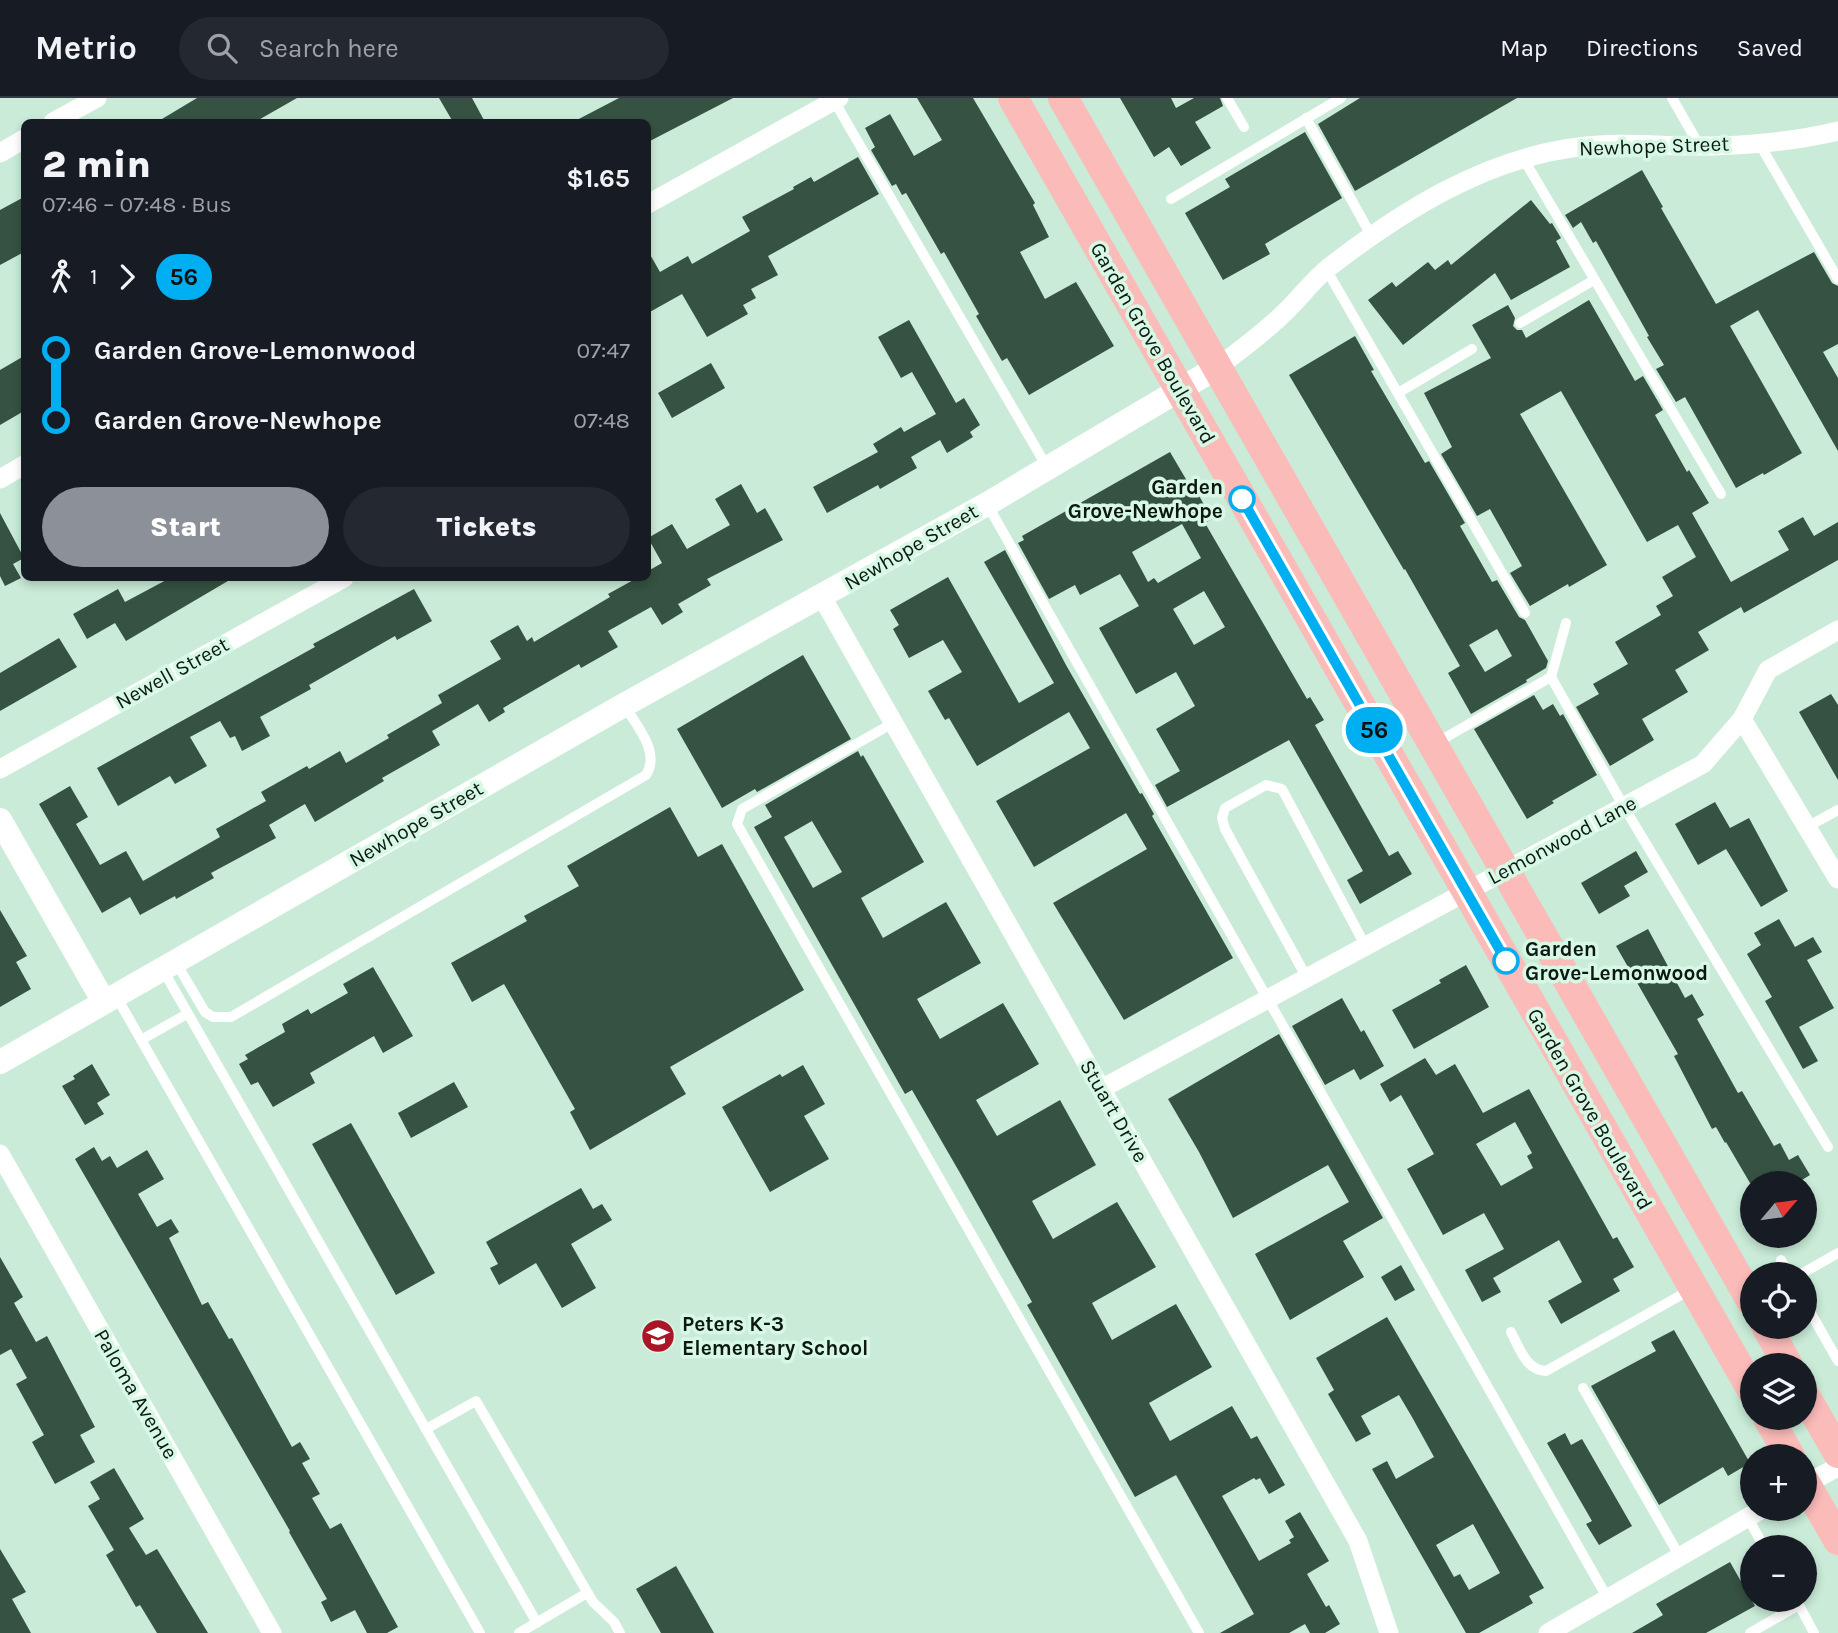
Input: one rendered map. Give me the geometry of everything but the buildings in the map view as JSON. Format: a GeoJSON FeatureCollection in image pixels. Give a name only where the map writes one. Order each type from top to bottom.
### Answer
{"type":"FeatureCollection","features":[{"type":"Feature","properties":{"kind":"main road","name":"Garden Grove Boulevard"},"geometry":{"type":"LineString","coordinates":[[1013,98],[1740,1369]]}},
{"type":"Feature","properties":{"kind":"main road"},"geometry":{"type":"LineString","coordinates":[[1063,98],[1740,1281]]}},
{"type":"Feature","properties":{"kind":"main road"},"geometry":{"type":"LineString","coordinates":[[1817,1417],[1838,1453]]}},
{"type":"Feature","properties":{"kind":"main road"},"geometry":{"type":"LineString","coordinates":[[1817,1504],[1838,1540]]}},
{"type":"Feature","properties":{"kind":"street"},"geometry":{"type":"LineString","coordinates":[[58,119],[97,98]]}},
{"type":"Feature","properties":{"kind":"street"},"geometry":{"type":"LineString","coordinates":[[651,202],[835,99]]}},
{"type":"Feature","properties":{"kind":"street","name":"Newhope Street"},"geometry":{"type":"LineString","coordinates":[[0,1062],[624,705],[987,504],[1180,391],[1218,367],[1283,314],[1326,269],[1409,210],[1460,182],[1523,158],[1578,147],[1645,143],[1699,145],[1759,142],[1809,138],[1838,131]]}},
{"type":"Feature","properties":{"kind":"street"},"geometry":{"type":"LineString","coordinates":[[0,153],[21,141]]}},
{"type":"Feature","properties":{"kind":"street"},"geometry":{"type":"LineString","coordinates":[[0,479],[21,467]]}},
{"type":"Feature","properties":{"kind":"street","name":"Newell Street"},"geometry":{"type":"LineString","coordinates":[[0,769],[339,581]]}},
{"type":"Feature","properties":{"kind":"street","name":"Stuart Drive"},"geometry":{"type":"LineString","coordinates":[[822,597],[1358,1541],[1389,1633]]}},
{"type":"Feature","properties":{"kind":"street","name":"Lemonwood Lane"},"geometry":{"type":"LineString","coordinates":[[1101,1089],[1703,764],[1742,719],[1768,670],[1838,630]]}},
{"type":"Feature","properties":{"kind":"street"},"geometry":{"type":"LineString","coordinates":[[1742,719],[1838,879]]}},
{"type":"Feature","properties":{"kind":"street"},"geometry":{"type":"LineString","coordinates":[[0,820],[110,999]]}},
{"type":"Feature","properties":{"kind":"street","name":"Paloma Avenue"},"geometry":{"type":"LineString","coordinates":[[0,1154],[272,1633]]}},
{"type":"Feature","properties":{"kind":"street"},"geometry":{"type":"LineString","coordinates":[[1817,1478],[1838,1467]]}},
{"type":"Feature","properties":{"kind":"street"},"geometry":{"type":"LineString","coordinates":[[1559,1630],[1742,1521]]}},
{"type":"Feature","properties":{"kind":"lane"},"geometry":{"type":"LineString","coordinates":[[1227,98],[1244,127]]}},
{"type":"Feature","properties":{"kind":"lane"},"geometry":{"type":"LineString","coordinates":[[1171,199],[1341,98]]}},
{"type":"Feature","properties":{"kind":"lane"},"geometry":{"type":"LineString","coordinates":[[1672,98],[1699,145]]}},
{"type":"Feature","properties":{"kind":"lane"},"geometry":{"type":"LineString","coordinates":[[835,99],[1048,468]]}},
{"type":"Feature","properties":{"kind":"lane"},"geometry":{"type":"LineString","coordinates":[[1306,118],[1372,237]]}},
{"type":"Feature","properties":{"kind":"lane"},"geometry":{"type":"LineString","coordinates":[[1759,142],[1838,279]]}},
{"type":"Feature","properties":{"kind":"lane"},"geometry":{"type":"LineString","coordinates":[[1523,158],[1721,494]]}},
{"type":"Feature","properties":{"kind":"lane"},"geometry":{"type":"LineString","coordinates":[[1326,269],[1525,613]]}},
{"type":"Feature","properties":{"kind":"lane"},"geometry":{"type":"LineString","coordinates":[[1520,323],[1594,280]]}},
{"type":"Feature","properties":{"kind":"lane"},"geometry":{"type":"LineString","coordinates":[[1398,393],[1472,349]]}},
{"type":"Feature","properties":{"kind":"lane"},"geometry":{"type":"LineString","coordinates":[[987,504],[1608,1599]]}},
{"type":"Feature","properties":{"kind":"lane"},"geometry":{"type":"LineString","coordinates":[[1434,744],[1551,677],[1566,623]]}},
{"type":"Feature","properties":{"kind":"lane"},"geometry":{"type":"LineString","coordinates":[[1551,677],[1624,807],[1828,1147]]}},
{"type":"Feature","properties":{"kind":"lane"},"geometry":{"type":"LineString","coordinates":[[169,965],[205,1012],[213,1017],[231,1017],[646,775],[651,767],[652,754],[624,705]]}},
{"type":"Feature","properties":{"kind":"lane"},"geometry":{"type":"LineString","coordinates":[[893,723],[741,809],[737,824],[1199,1633]]}},
{"type":"Feature","properties":{"kind":"lane"},"geometry":{"type":"LineString","coordinates":[[1307,978],[1222,818],[1225,808],[1266,785],[1282,789],[1366,947]]}},
{"type":"Feature","properties":{"kind":"lane"},"geometry":{"type":"LineString","coordinates":[[1807,827],[1838,810]]}},
{"type":"Feature","properties":{"kind":"lane"},"geometry":{"type":"LineString","coordinates":[[169,965],[187,1014],[537,1623]]}},
{"type":"Feature","properties":{"kind":"lane"},"geometry":{"type":"LineString","coordinates":[[110,999],[141,1040],[480,1633]]}},
{"type":"Feature","properties":{"kind":"lane"},"geometry":{"type":"LineString","coordinates":[[141,1040],[187,1014]]}},
{"type":"Feature","properties":{"kind":"lane"},"geometry":{"type":"LineString","coordinates":[[1817,1265],[1838,1253]]}},
{"type":"Feature","properties":{"kind":"lane"},"geometry":{"type":"LineString","coordinates":[[1511,1332],[1530,1367],[1536,1371],[1546,1371],[1693,1288]]}},
{"type":"Feature","properties":{"kind":"lane"},"geometry":{"type":"LineString","coordinates":[[1817,1324],[1838,1361]]}},
{"type":"Feature","properties":{"kind":"lane"},"geometry":{"type":"LineString","coordinates":[[1583,1388],[1680,1557]]}},
{"type":"Feature","properties":{"kind":"lane"},"geometry":{"type":"LineString","coordinates":[[426,1429],[476,1401],[587,1593],[614,1622],[620,1633]]}},
{"type":"Feature","properties":{"kind":"lane"},"geometry":{"type":"LineString","coordinates":[[519,1633],[587,1593]]}},
{"type":"Feature","properties":{"kind":"lane"},"geometry":{"type":"LineString","coordinates":[[1750,1633],[1782,1612]]}},
{"type":"Feature","properties":{"kind":"lane"},"geometry":{"type":"LineString","coordinates":[[1802,1612],[1814,1633]]}},
{"type":"Feature","properties":{"kind":"bus line","name":"56"},"geometry":{"type":"LineString","coordinates":[[1242,499],[1506,961]]}},
{"type":"Feature","properties":{"kind":"place","name":"Garden Grove-Newhope"},"geometry":{"type":"Point","coordinates":[1242,499]}},
{"type":"Feature","properties":{"kind":"place","name":"Garden Grove-Lemonwood"},"geometry":{"type":"Point","coordinates":[1506,961]}},
{"type":"Feature","properties":{"kind":"place","name":"Peters K-3 Elementary School"},"geometry":{"type":"Point","coordinates":[658,1336]}}]}
